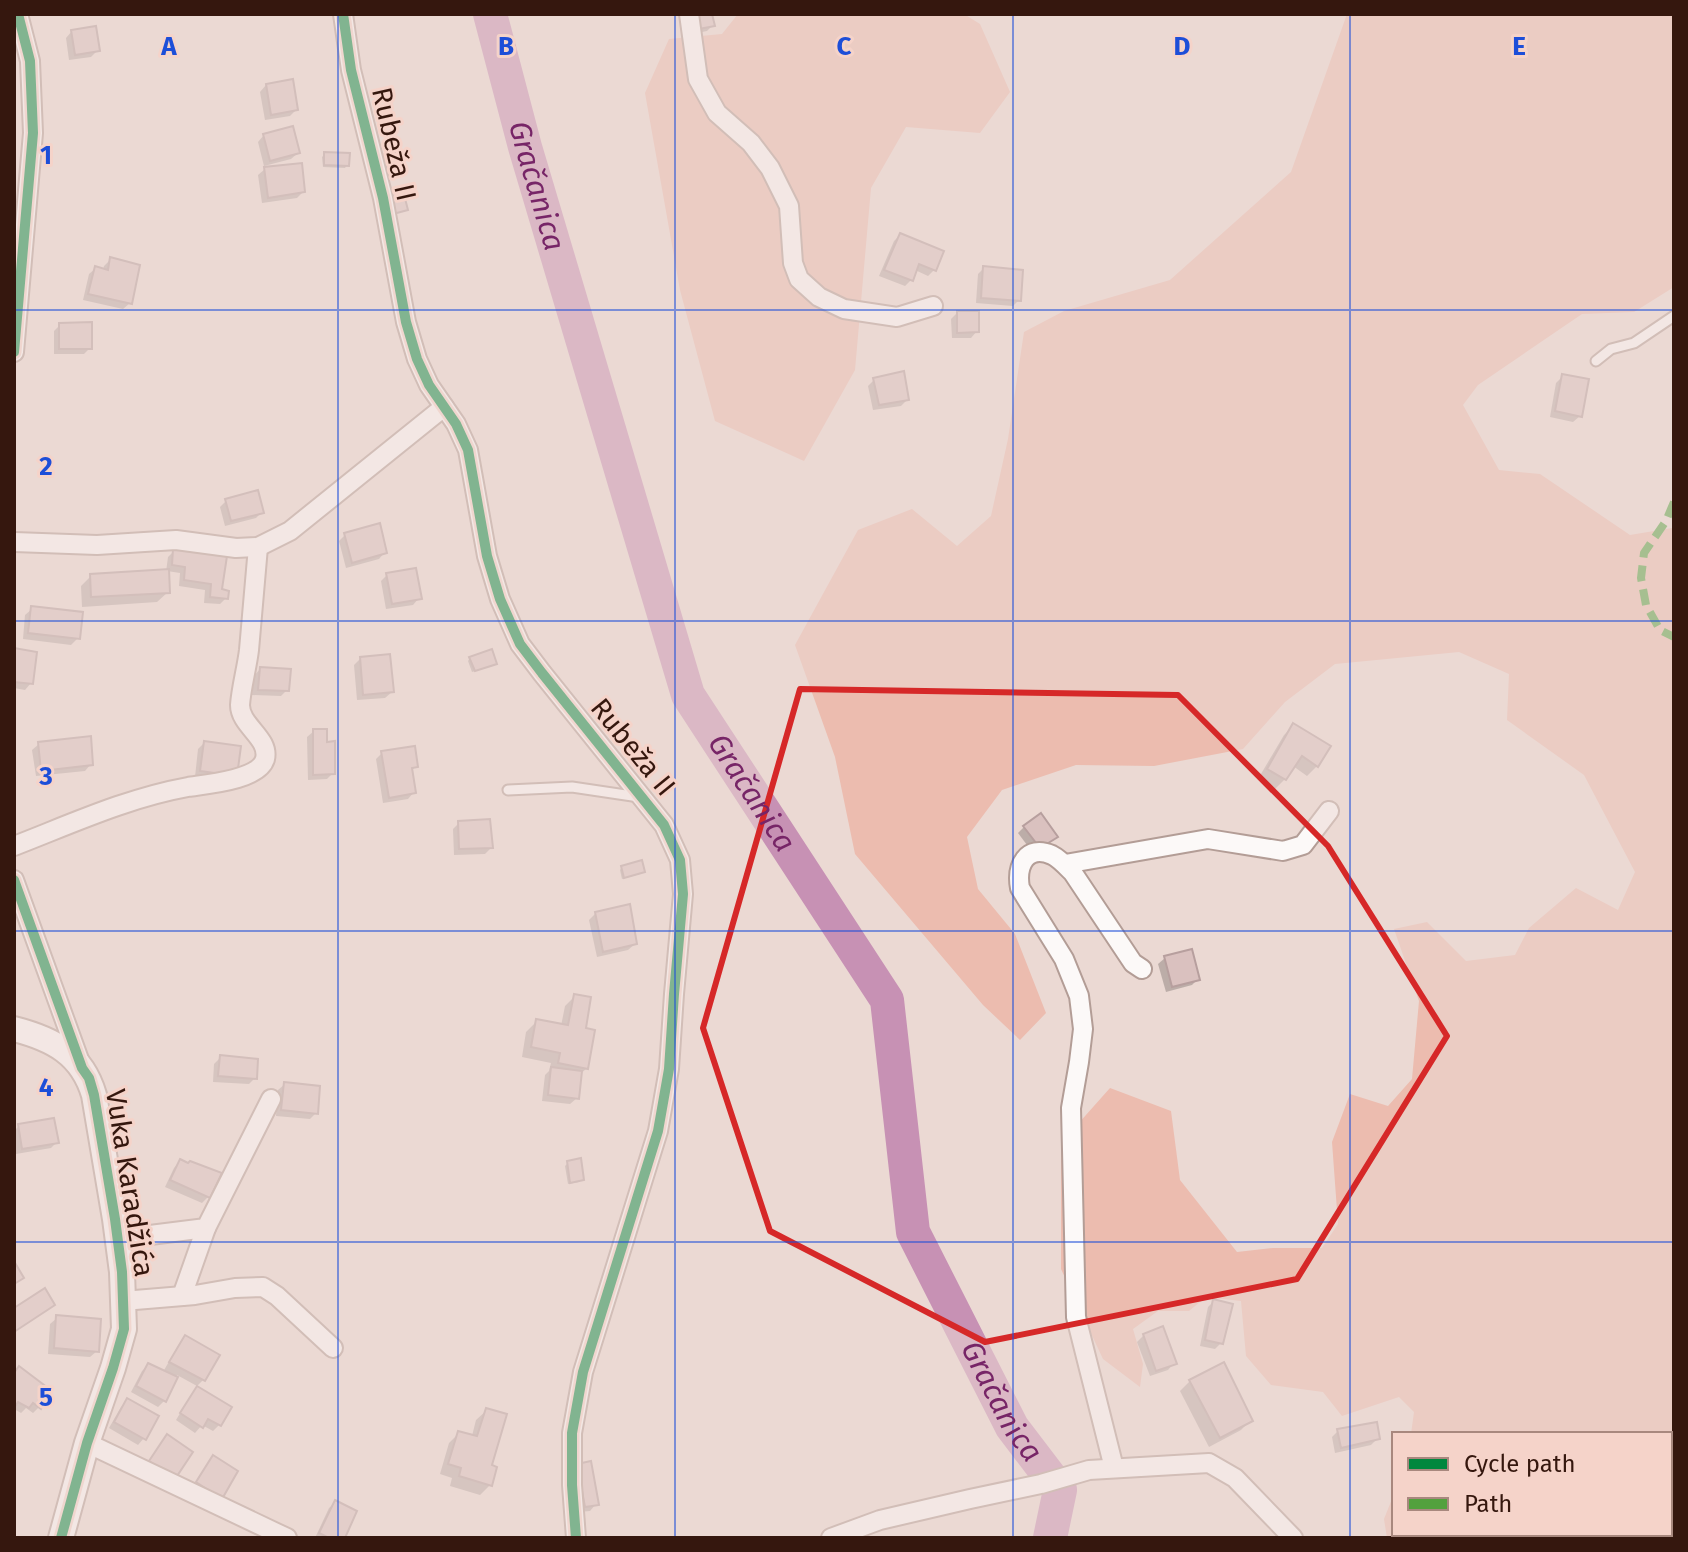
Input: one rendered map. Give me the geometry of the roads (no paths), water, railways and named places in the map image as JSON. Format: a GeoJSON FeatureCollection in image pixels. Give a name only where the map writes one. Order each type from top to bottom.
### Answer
{"type":"FeatureCollection","features":[{"type":"Feature","properties":{"kind":"street"},"geometry":{"type":"LineString","coordinates":[[14,352],[33,133],[30,61],[18,14]]}},
{"type":"Feature","properties":{"kind":"street","name":"Rubeža II"},"geometry":{"type":"LineString","coordinates":[[343,14],[351,70],[383,198],[406,322],[429,385],[456,424],[468,450],[487,556],[500,599],[520,644],[664,825],[680,860],[683,894],[669,1069],[658,1131],[583,1372],[572,1433],[576,1538]]}},
{"type":"Feature","properties":{"kind":"street"},"geometry":{"type":"LineString","coordinates":[[689,14],[698,79],[717,113],[751,143],[770,168],[789,206],[793,263],[799,279],[819,297],[844,309],[897,317],[933,306]]}},
{"type":"Feature","properties":{"kind":"street"},"geometry":{"type":"LineString","coordinates":[[14,542],[97,545],[176,540],[236,548],[258,547],[290,531],[444,407]]}},
{"type":"Feature","properties":{"kind":"street"},"geometry":{"type":"LineString","coordinates":[[14,846],[157,793],[235,779],[255,772],[264,763],[266,754],[262,742],[244,719],[240,707],[249,653],[258,547]]}},
{"type":"Feature","properties":{"kind":"street"},"geometry":{"type":"LineString","coordinates":[[1065,864],[1208,839],[1283,851],[1303,845],[1329,811]]}},
{"type":"Feature","properties":{"kind":"street"},"geometry":{"type":"LineString","coordinates":[[1114,1468],[1076,1317],[1071,1108],[1083,1029],[1079,996],[1064,959],[1020,888],[1018,876],[1023,860],[1028,855],[1039,853],[1051,855],[1065,864],[1133,963],[1142,969]]}},
{"type":"Feature","properties":{"kind":"street"},"geometry":{"type":"LineString","coordinates":[[14,880],[82,1068]]}},
{"type":"Feature","properties":{"kind":"street"},"geometry":{"type":"LineString","coordinates":[[14,1029],[51,1041],[82,1068]]}},
{"type":"Feature","properties":{"kind":"street","name":"Vuka Karadžića"},"geometry":{"type":"LineString","coordinates":[[61,1538],[87,1443],[124,1329],[118,1239],[94,1095],[82,1068]]}},
{"type":"Feature","properties":{"kind":"street"},"geometry":{"type":"LineString","coordinates":[[182,1296],[206,1228],[271,1099]]}},
{"type":"Feature","properties":{"kind":"street"},"geometry":{"type":"LineString","coordinates":[[118,1239],[206,1228]]}},
{"type":"Feature","properties":{"kind":"street"},"geometry":{"type":"LineString","coordinates":[[123,1301],[263,1287],[277,1296],[333,1348]]}},
{"type":"Feature","properties":{"kind":"street"},"geometry":{"type":"LineString","coordinates":[[87,1443],[287,1538]]}},
{"type":"Feature","properties":{"kind":"street"},"geometry":{"type":"LineString","coordinates":[[831,1538],[880,1520],[1041,1484],[1089,1470],[1209,1463],[1235,1478],[1293,1538]]}},
{"type":"Feature","properties":{"kind":"lane"},"geometry":{"type":"LineString","coordinates":[[1596,361],[1611,349],[1634,343],[1674,316]]}},
{"type":"Feature","properties":{"kind":"lane"},"geometry":{"type":"LineString","coordinates":[[508,790],[572,787],[643,798]]}},
{"type":"Feature","properties":{"kind":"waterway","name":"Gračanica"},"geometry":{"type":"LineString","coordinates":[[490,14],[525,147],[688,695],[887,1000],[913,1232],[1012,1427],[1060,1490],[1050,1538]]}}]}
